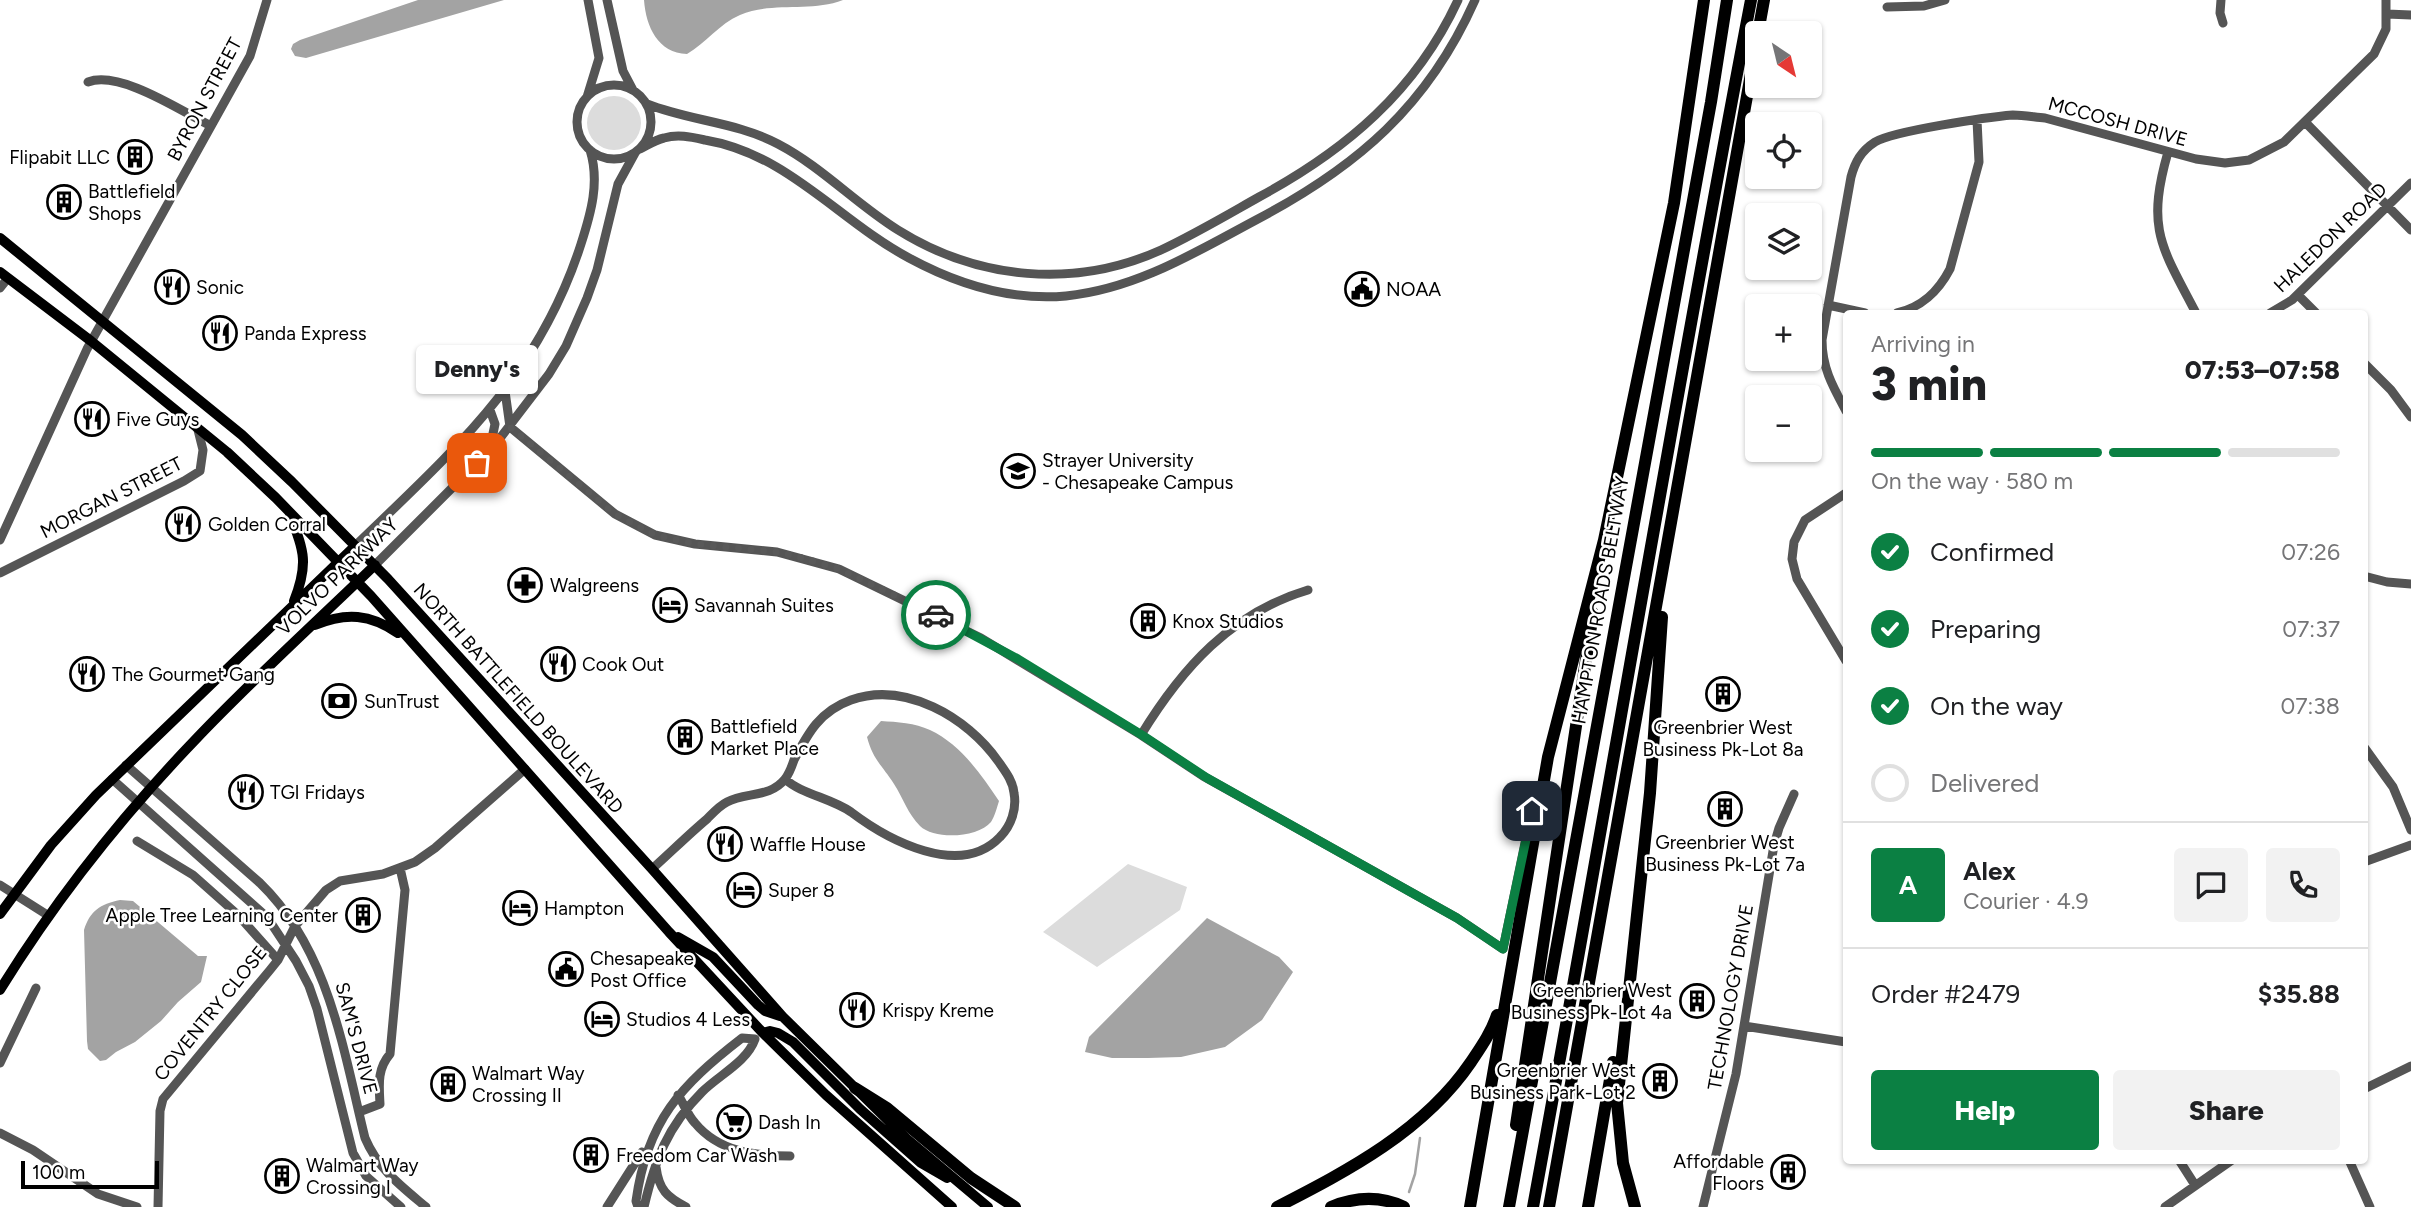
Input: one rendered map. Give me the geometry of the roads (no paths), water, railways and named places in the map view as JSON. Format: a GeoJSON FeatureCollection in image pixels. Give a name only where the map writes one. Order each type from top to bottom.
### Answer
{"type":"FeatureCollection","features":[{"type":"Feature","properties":{"kind":"highway"},"geometry":{"type":"LineString","coordinates":[[1470,1207],[1548,757],[1604,541],[1674,203],[1704,0]]}},
{"type":"Feature","properties":{"kind":"highway","name":"HAMPTON ROADS BELTWAY"},"geometry":{"type":"LineString","coordinates":[[1507,1207],[1711,102],[1727,0]]}},
{"type":"Feature","properties":{"kind":"highway"},"geometry":{"type":"LineString","coordinates":[[1518,1207],[1732,0]]}},
{"type":"Feature","properties":{"kind":"highway"},"geometry":{"type":"LineString","coordinates":[[1533,1207],[1751,0]]}},
{"type":"Feature","properties":{"kind":"highway"},"geometry":{"type":"LineString","coordinates":[[1760,21],[1764,0]]}},
{"type":"Feature","properties":{"kind":"highway"},"geometry":{"type":"LineString","coordinates":[[1549,1207],[1747,98]]}},
{"type":"Feature","properties":{"kind":"highway"},"geometry":{"type":"LineString","coordinates":[[1507,1207],[1604,541]]}},
{"type":"Feature","properties":{"kind":"highway"},"geometry":{"type":"LineString","coordinates":[[1635,1207],[1623,1163],[1618,1119],[1619,1076],[1650,793],[1666,554]]}},
{"type":"Feature","properties":{"kind":"highway"},"geometry":{"type":"LineString","coordinates":[[1588,1207],[1632,954]]}},
{"type":"Feature","properties":{"kind":"highway"},"geometry":{"type":"LineString","coordinates":[[1277,1207],[1379,1150],[1433,1107],[1467,1068],[1492,1028],[1513,961]]}},
{"type":"Feature","properties":{"kind":"highway"},"geometry":{"type":"LineString","coordinates":[[855,1088],[887,1108],[971,1178],[1015,1207]]}},
{"type":"Feature","properties":{"kind":"highway"},"geometry":{"type":"LineString","coordinates":[[1331,1207],[1343,1202],[1371,1198],[1394,1202],[1404,1207]]}},
{"type":"Feature","properties":{"kind":"main road","name":"NORTH BATTLEFIELD BOULEVARD"},"geometry":{"type":"LineString","coordinates":[[0,238],[242,435],[375,565],[783,1017],[907,1139],[988,1207]]}},
{"type":"Feature","properties":{"kind":"main road"},"geometry":{"type":"LineString","coordinates":[[4,275],[91,341],[227,452],[285,508],[410,640],[759,1036],[952,1207]]}},
{"type":"Feature","properties":{"kind":"main road"},"geometry":{"type":"LineString","coordinates":[[285,508],[300,539],[304,564],[302,579],[292,606]]}},
{"type":"Feature","properties":{"kind":"main road","name":"VOLVO PARKWAY"},"geometry":{"type":"LineString","coordinates":[[0,914],[58,836],[112,779],[355,546]]}},
{"type":"Feature","properties":{"kind":"main road","name":"VOLVO PARKWAY"},"geometry":{"type":"LineString","coordinates":[[0,990],[86,866],[151,788],[240,694],[375,565]]}},
{"type":"Feature","properties":{"kind":"main road"},"geometry":{"type":"LineString","coordinates":[[309,628],[333,618],[356,616],[384,623],[410,640]]}},
{"type":"Feature","properties":{"kind":"main road"},"geometry":{"type":"LineString","coordinates":[[669,932],[713,957],[758,1005],[765,1011],[783,1017]]}},
{"type":"Feature","properties":{"kind":"main road"},"geometry":{"type":"LineString","coordinates":[[759,1036],[770,1031],[786,1037],[860,1109],[921,1163],[956,1181]]}},
{"type":"Feature","properties":{"kind":"street","name":"BYRON STREET"},"geometry":{"type":"LineString","coordinates":[[0,540],[67,388],[91,341],[250,56],[267,0]]}},
{"type":"Feature","properties":{"kind":"street","name":"VOLVO PARKWAY"},"geometry":{"type":"LineString","coordinates":[[355,546],[453,451],[505,391],[530,357],[547,327],[574,265],[593,198],[596,177],[590,150],[580,138],[577,122],[599,58],[588,0]]}},
{"type":"Feature","properties":{"kind":"street"},"geometry":{"type":"LineString","coordinates":[[607,0],[623,71],[634,91],[647,104],[671,113],[743,129],[777,143],[805,160],[896,229],[953,258],[1012,272],[1053,275],[1080,273],[1134,260],[1160,250],[1289,181],[1329,155],[1369,123],[1407,82],[1440,36],[1458,0]]}},
{"type":"Feature","properties":{"kind":"street"},"geometry":{"type":"LineString","coordinates":[[590,150],[611,160],[624,159],[660,139],[677,135],[720,142],[758,155],[790,173],[889,246],[938,273],[1000,293],[1064,296],[1095,292],[1141,279],[1193,255],[1309,192],[1335,174],[1404,113],[1457,40],[1475,0]]}},
{"type":"Feature","properties":{"kind":"street"},"geometry":{"type":"LineString","coordinates":[[1887,7],[1924,6],[1945,0]]}},
{"type":"Feature","properties":{"kind":"street"},"geometry":{"type":"LineString","coordinates":[[2221,0],[2220,13],[2224,23]]}},
{"type":"Feature","properties":{"kind":"street","name":"MCCOSH DRIVE"},"geometry":{"type":"LineString","coordinates":[[1843,405],[1828,377],[1823,360],[1822,340],[1851,177],[1855,162],[1874,143],[1888,136],[2012,116],[2045,118],[2196,159],[2225,163],[2249,160],[2284,142],[2374,54],[2384,35],[2386,0]]}},
{"type":"Feature","properties":{"kind":"street"},"geometry":{"type":"LineString","coordinates":[[2387,14],[2411,15]]}},
{"type":"Feature","properties":{"kind":"street"},"geometry":{"type":"LineString","coordinates":[[88,82],[98,79],[117,82],[146,93],[211,126]]}},
{"type":"Feature","properties":{"kind":"street"},"geometry":{"type":"LineString","coordinates":[[587,98],[593,92],[609,86],[626,87],[634,91]]}},
{"type":"Feature","properties":{"kind":"street","name":"VOLVO PARKWAY"},"geometry":{"type":"LineString","coordinates":[[375,565],[488,453],[549,374],[578,320],[597,270],[618,184],[650,133],[651,113],[647,104]]}},
{"type":"Feature","properties":{"kind":"street"},"geometry":{"type":"LineString","coordinates":[[1908,310],[1925,301],[1942,284],[1950,269],[1979,162],[1977,120]]}},
{"type":"Feature","properties":{"kind":"street"},"geometry":{"type":"LineString","coordinates":[[2305,122],[2411,230]]}},
{"type":"Feature","properties":{"kind":"street"},"geometry":{"type":"LineString","coordinates":[[2168,152],[2157,197],[2160,236],[2168,260],[2194,310]]}},
{"type":"Feature","properties":{"kind":"street","name":"HALEDON ROAD"},"geometry":{"type":"LineString","coordinates":[[2275,310],[2298,295],[2411,183]]}},
{"type":"Feature","properties":{"kind":"street"},"geometry":{"type":"LineString","coordinates":[[0,288],[4,275]]}},
{"type":"Feature","properties":{"kind":"street"},"geometry":{"type":"LineString","coordinates":[[2298,295],[2313,310]]}},
{"type":"Feature","properties":{"kind":"street"},"geometry":{"type":"LineString","coordinates":[[1828,306],[1849,310]]}},
{"type":"Feature","properties":{"kind":"street"},"geometry":{"type":"LineString","coordinates":[[2368,367],[2411,417]]}},
{"type":"Feature","properties":{"kind":"street"},"geometry":{"type":"LineString","coordinates":[[505,391],[510,427],[593,497],[634,525],[655,535],[683,542],[777,552],[839,569],[981,638],[1142,735],[1207,778],[1457,918],[1503,949],[1536,790]]}},
{"type":"Feature","properties":{"kind":"street"},"geometry":{"type":"LineString","coordinates":[[488,453],[495,429],[490,410]]}},
{"type":"Feature","properties":{"kind":"street","name":"MORGAN STREET"},"geometry":{"type":"LineString","coordinates":[[0,573],[200,471],[203,450],[198,430]]}},
{"type":"Feature","properties":{"kind":"street"},"geometry":{"type":"LineString","coordinates":[[1843,495],[1805,520],[1794,542],[1792,559],[1797,579],[1843,656]]}},
{"type":"Feature","properties":{"kind":"street"},"geometry":{"type":"LineString","coordinates":[[2368,577],[2411,584]]}},
{"type":"Feature","properties":{"kind":"street"},"geometry":{"type":"LineString","coordinates":[[1142,735],[1177,680],[1211,645],[1258,612],[1308,590]]}},
{"type":"Feature","properties":{"kind":"street"},"geometry":{"type":"LineString","coordinates":[[652,870],[725,803],[765,793],[785,779],[809,731],[833,709],[865,696],[898,696],[922,703],[942,712],[976,736],[991,751],[1011,780],[1015,805],[1007,829],[992,844],[971,854],[940,855],[885,835],[829,799],[794,786],[785,779]]}},
{"type":"Feature","properties":{"kind":"street"},"geometry":{"type":"LineString","coordinates":[[2368,753],[2393,787],[2411,830]]}},
{"type":"Feature","properties":{"kind":"street","name":"SAM'S DRIVE"},"geometry":{"type":"LineString","coordinates":[[126,765],[260,883],[295,926],[328,992],[365,1138],[376,1160],[389,1176],[426,1207]]}},
{"type":"Feature","properties":{"kind":"street","name":"COVENTRY CLOSE"},"geometry":{"type":"LineString","coordinates":[[158,1207],[160,1111],[163,1099],[278,960],[295,926],[332,885],[351,878],[400,869],[435,848],[525,769]]}},
{"type":"Feature","properties":{"kind":"street","name":"SAM'S DRIVE"},"geometry":{"type":"LineString","coordinates":[[112,779],[137,804],[257,907],[286,944],[309,986],[317,1009],[353,1153],[366,1176],[401,1207]]}},
{"type":"Feature","properties":{"kind":"street","name":"TECHNOLOGY DRIVE"},"geometry":{"type":"LineString","coordinates":[[1703,1207],[1736,1074],[1774,845],[1794,794]]}},
{"type":"Feature","properties":{"kind":"street"},"geometry":{"type":"LineString","coordinates":[[137,841],[192,875],[238,915],[278,960]]}},
{"type":"Feature","properties":{"kind":"street"},"geometry":{"type":"LineString","coordinates":[[2368,861],[2411,845]]}},
{"type":"Feature","properties":{"kind":"street"},"geometry":{"type":"LineString","coordinates":[[359,1112],[380,1104],[379,1078],[382,1063],[390,1054],[405,890],[400,869]]}},
{"type":"Feature","properties":{"kind":"street"},"geometry":{"type":"LineString","coordinates":[[0,885],[49,916]]}},
{"type":"Feature","properties":{"kind":"street"},"geometry":{"type":"LineString","coordinates":[[0,1063],[36,988]]}},
{"type":"Feature","properties":{"kind":"street"},"geometry":{"type":"LineString","coordinates":[[644,1207],[656,1163],[674,1126],[703,1090],[751,1051],[759,1036],[783,1017]]}},
{"type":"Feature","properties":{"kind":"street"},"geometry":{"type":"LineString","coordinates":[[1744,1026],[1843,1042]]}},
{"type":"Feature","properties":{"kind":"street"},"geometry":{"type":"LineString","coordinates":[[607,1207],[660,1119],[678,1096],[742,1038],[759,1036]]}},
{"type":"Feature","properties":{"kind":"street"},"geometry":{"type":"LineString","coordinates":[[2368,1087],[2411,1066]]}},
{"type":"Feature","properties":{"kind":"street"},"geometry":{"type":"LineString","coordinates":[[678,1096],[695,1124],[722,1145],[764,1156],[790,1156]]}},
{"type":"Feature","properties":{"kind":"street"},"geometry":{"type":"LineString","coordinates":[[0,1133],[33,1150],[98,1194],[136,1207]]}},
{"type":"Feature","properties":{"kind":"street"},"geometry":{"type":"LineString","coordinates":[[638,1207],[638,1184],[651,1138]]}},
{"type":"Feature","properties":{"kind":"street"},"geometry":{"type":"LineString","coordinates":[[656,1163],[662,1191],[668,1198],[686,1207]]}},
{"type":"Feature","properties":{"kind":"street"},"geometry":{"type":"LineString","coordinates":[[2182,1164],[2195,1185]]}},
{"type":"Feature","properties":{"kind":"street"},"geometry":{"type":"LineString","coordinates":[[2165,1207],[2226,1164]]}},
{"type":"Feature","properties":{"kind":"street"},"geometry":{"type":"LineString","coordinates":[[2351,1164],[2370,1207]]}},
{"type":"Feature","properties":{"kind":"waterway"},"geometry":{"type":"LineString","coordinates":[[1409,1192],[1415,1174],[1420,1138]]}},
{"type":"Feature","properties":{"kind":"place","name":"Flipabit LLC"},"geometry":{"type":"Point","coordinates":[135,157]}},
{"type":"Feature","properties":{"kind":"place","name":"Battlefield Shops"},"geometry":{"type":"Point","coordinates":[64,202]}},
{"type":"Feature","properties":{"kind":"place","name":"Sonic"},"geometry":{"type":"Point","coordinates":[172,287]}},
{"type":"Feature","properties":{"kind":"place","name":"NOAA"},"geometry":{"type":"Point","coordinates":[1362,289]}},
{"type":"Feature","properties":{"kind":"place","name":"Panda Express"},"geometry":{"type":"Point","coordinates":[220,333]}},
{"type":"Feature","properties":{"kind":"place","name":"Five Guys"},"geometry":{"type":"Point","coordinates":[92,419]}},
{"type":"Feature","properties":{"kind":"place","name":"Denny's"},"geometry":{"type":"Point","coordinates":[477,463]}},
{"type":"Feature","properties":{"kind":"place","name":"Strayer University - Chesapeake Campus"},"geometry":{"type":"Point","coordinates":[1018,471]}},
{"type":"Feature","properties":{"kind":"place","name":"Golden Corral"},"geometry":{"type":"Point","coordinates":[183,524]}},
{"type":"Feature","properties":{"kind":"place","name":"Walgreens"},"geometry":{"type":"Point","coordinates":[525,585]}},
{"type":"Feature","properties":{"kind":"place","name":"Savannah Suites"},"geometry":{"type":"Point","coordinates":[670,605]}},
{"type":"Feature","properties":{"kind":"place","name":"Knox Studios"},"geometry":{"type":"Point","coordinates":[1148,621]}},
{"type":"Feature","properties":{"kind":"place","name":"Cook Out"},"geometry":{"type":"Point","coordinates":[558,664]}},
{"type":"Feature","properties":{"kind":"place","name":"The Gourmet Gang"},"geometry":{"type":"Point","coordinates":[87,674]}},
{"type":"Feature","properties":{"kind":"place","name":"Greenbrier West Business Pk-Lot 8a"},"geometry":{"type":"Point","coordinates":[1723,694]}},
{"type":"Feature","properties":{"kind":"place","name":"SunTrust"},"geometry":{"type":"Point","coordinates":[339,701]}},
{"type":"Feature","properties":{"kind":"place","name":"Battlefield Market Place"},"geometry":{"type":"Point","coordinates":[685,737]}},
{"type":"Feature","properties":{"kind":"place","name":"TGI Fridays"},"geometry":{"type":"Point","coordinates":[246,792]}},
{"type":"Feature","properties":{"kind":"place","name":"Greenbrier West Business Pk-Lot 7a"},"geometry":{"type":"Point","coordinates":[1725,809]}},
{"type":"Feature","properties":{"kind":"place","name":"Waffle House"},"geometry":{"type":"Point","coordinates":[725,844]}},
{"type":"Feature","properties":{"kind":"place","name":"Super 8"},"geometry":{"type":"Point","coordinates":[744,890]}},
{"type":"Feature","properties":{"kind":"place","name":"Hampton"},"geometry":{"type":"Point","coordinates":[520,908]}},
{"type":"Feature","properties":{"kind":"place","name":"Apple Tree Learning Center"},"geometry":{"type":"Point","coordinates":[363,915]}},
{"type":"Feature","properties":{"kind":"place","name":"Chesapeake Post Office"},"geometry":{"type":"Point","coordinates":[566,969]}},
{"type":"Feature","properties":{"kind":"place","name":"Greenbrier West Business Pk-Lot 4a"},"geometry":{"type":"Point","coordinates":[1697,1001]}},
{"type":"Feature","properties":{"kind":"place","name":"Krispy Kreme"},"geometry":{"type":"Point","coordinates":[857,1010]}},
{"type":"Feature","properties":{"kind":"place","name":"Studios 4 Less"},"geometry":{"type":"Point","coordinates":[602,1019]}},
{"type":"Feature","properties":{"kind":"place","name":"Greenbrier West Business Park-Lot 2"},"geometry":{"type":"Point","coordinates":[1660,1081]}},
{"type":"Feature","properties":{"kind":"place","name":"Walmart Way Crossing II"},"geometry":{"type":"Point","coordinates":[448,1084]}},
{"type":"Feature","properties":{"kind":"place","name":"Dash In"},"geometry":{"type":"Point","coordinates":[734,1122]}},
{"type":"Feature","properties":{"kind":"place","name":"Freedom Car Wash"},"geometry":{"type":"Point","coordinates":[591,1155]}},
{"type":"Feature","properties":{"kind":"place","name":"Affordable Floors"},"geometry":{"type":"Point","coordinates":[1788,1172]}},
{"type":"Feature","properties":{"kind":"place","name":"Walmart Way Crossing I"},"geometry":{"type":"Point","coordinates":[282,1176]}}]}
